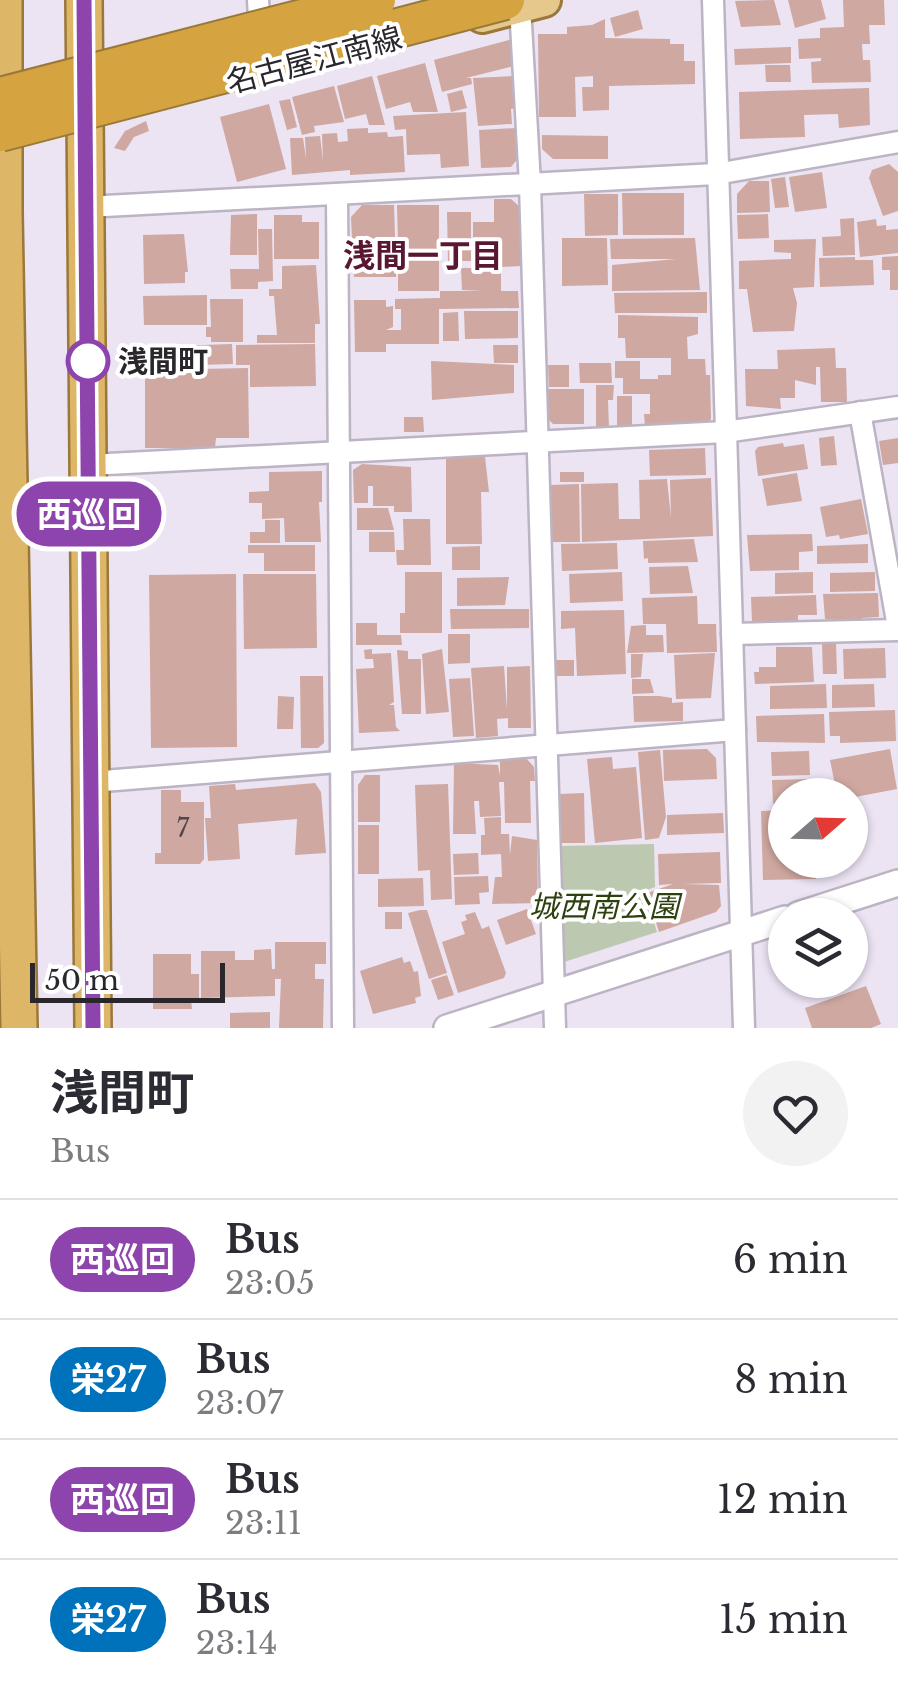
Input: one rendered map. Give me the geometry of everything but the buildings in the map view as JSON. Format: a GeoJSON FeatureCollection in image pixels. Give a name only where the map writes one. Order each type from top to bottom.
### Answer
{"type":"FeatureCollection","features":[{"type":"Feature","properties":{"kind":"highway"},"geometry":{"type":"LineString","coordinates":[[4,0],[8,789],[20,1028]]}},
{"type":"Feature","properties":{"kind":"highway"},"geometry":{"type":"LineString","coordinates":[[84,0],[93,1028]]}},
{"type":"Feature","properties":{"kind":"highway"},"geometry":{"type":"LineString","coordinates":[[2,85],[376,0]]}},
{"type":"Feature","properties":{"kind":"highway"},"geometry":{"type":"LineString","coordinates":[[2,141],[523,2]]}},
{"type":"Feature","properties":{"kind":"main road","name":"名古屋江南線"},"geometry":{"type":"LineString","coordinates":[[2,85],[258,9],[326,0]]}},
{"type":"Feature","properties":{"kind":"main road","name":"名古屋江南線"},"geometry":{"type":"LineString","coordinates":[[2,141],[523,2]]}},
{"type":"Feature","properties":{"kind":"street"},"geometry":{"type":"LineString","coordinates":[[713,0],[744,1028]]}},
{"type":"Feature","properties":{"kind":"street"},"geometry":{"type":"LineString","coordinates":[[523,2],[555,1028]]}},
{"type":"Feature","properties":{"kind":"street"},"geometry":{"type":"LineString","coordinates":[[86,207],[716,174],[898,142]]}},
{"type":"Feature","properties":{"kind":"street"},"geometry":{"type":"LineString","coordinates":[[337,194],[343,1028]]}},
{"type":"Feature","properties":{"kind":"street"},"geometry":{"type":"LineString","coordinates":[[89,465],[725,432],[898,407]]}},
{"type":"Feature","properties":{"kind":"street"},"geometry":{"type":"LineString","coordinates":[[732,634],[898,629],[860,412]]}},
{"type":"Feature","properties":{"kind":"street"},"geometry":{"type":"LineString","coordinates":[[91,782],[735,730]]}},
{"type":"Feature","properties":{"kind":"street"},"geometry":{"type":"LineString","coordinates":[[851,898],[898,883]]}},
{"type":"Feature","properties":{"kind":"street"},"geometry":{"type":"LineString","coordinates":[[447,1028],[768,925]]}},
{"type":"Feature","properties":{"kind":"green space","name":"城西南公園"},"geometry":{"type":"Polygon","coordinates":[[[654,844],[655,887],[644,891],[657,932],[564,962],[561,846],[654,844]]]}},
{"type":"Feature","properties":{"kind":"bus line","name":"西巡回"},"geometry":{"type":"LineString","coordinates":[[84,0],[93,1028]]}},
{"type":"Feature","properties":{"kind":"place","name":"浅間町"},"geometry":{"type":"Point","coordinates":[88,361]}},
{"type":"Feature","properties":{"kind":"district","name":"浅間一丁目"},"geometry":{"type":"Point","coordinates":[423,256]}}]}
